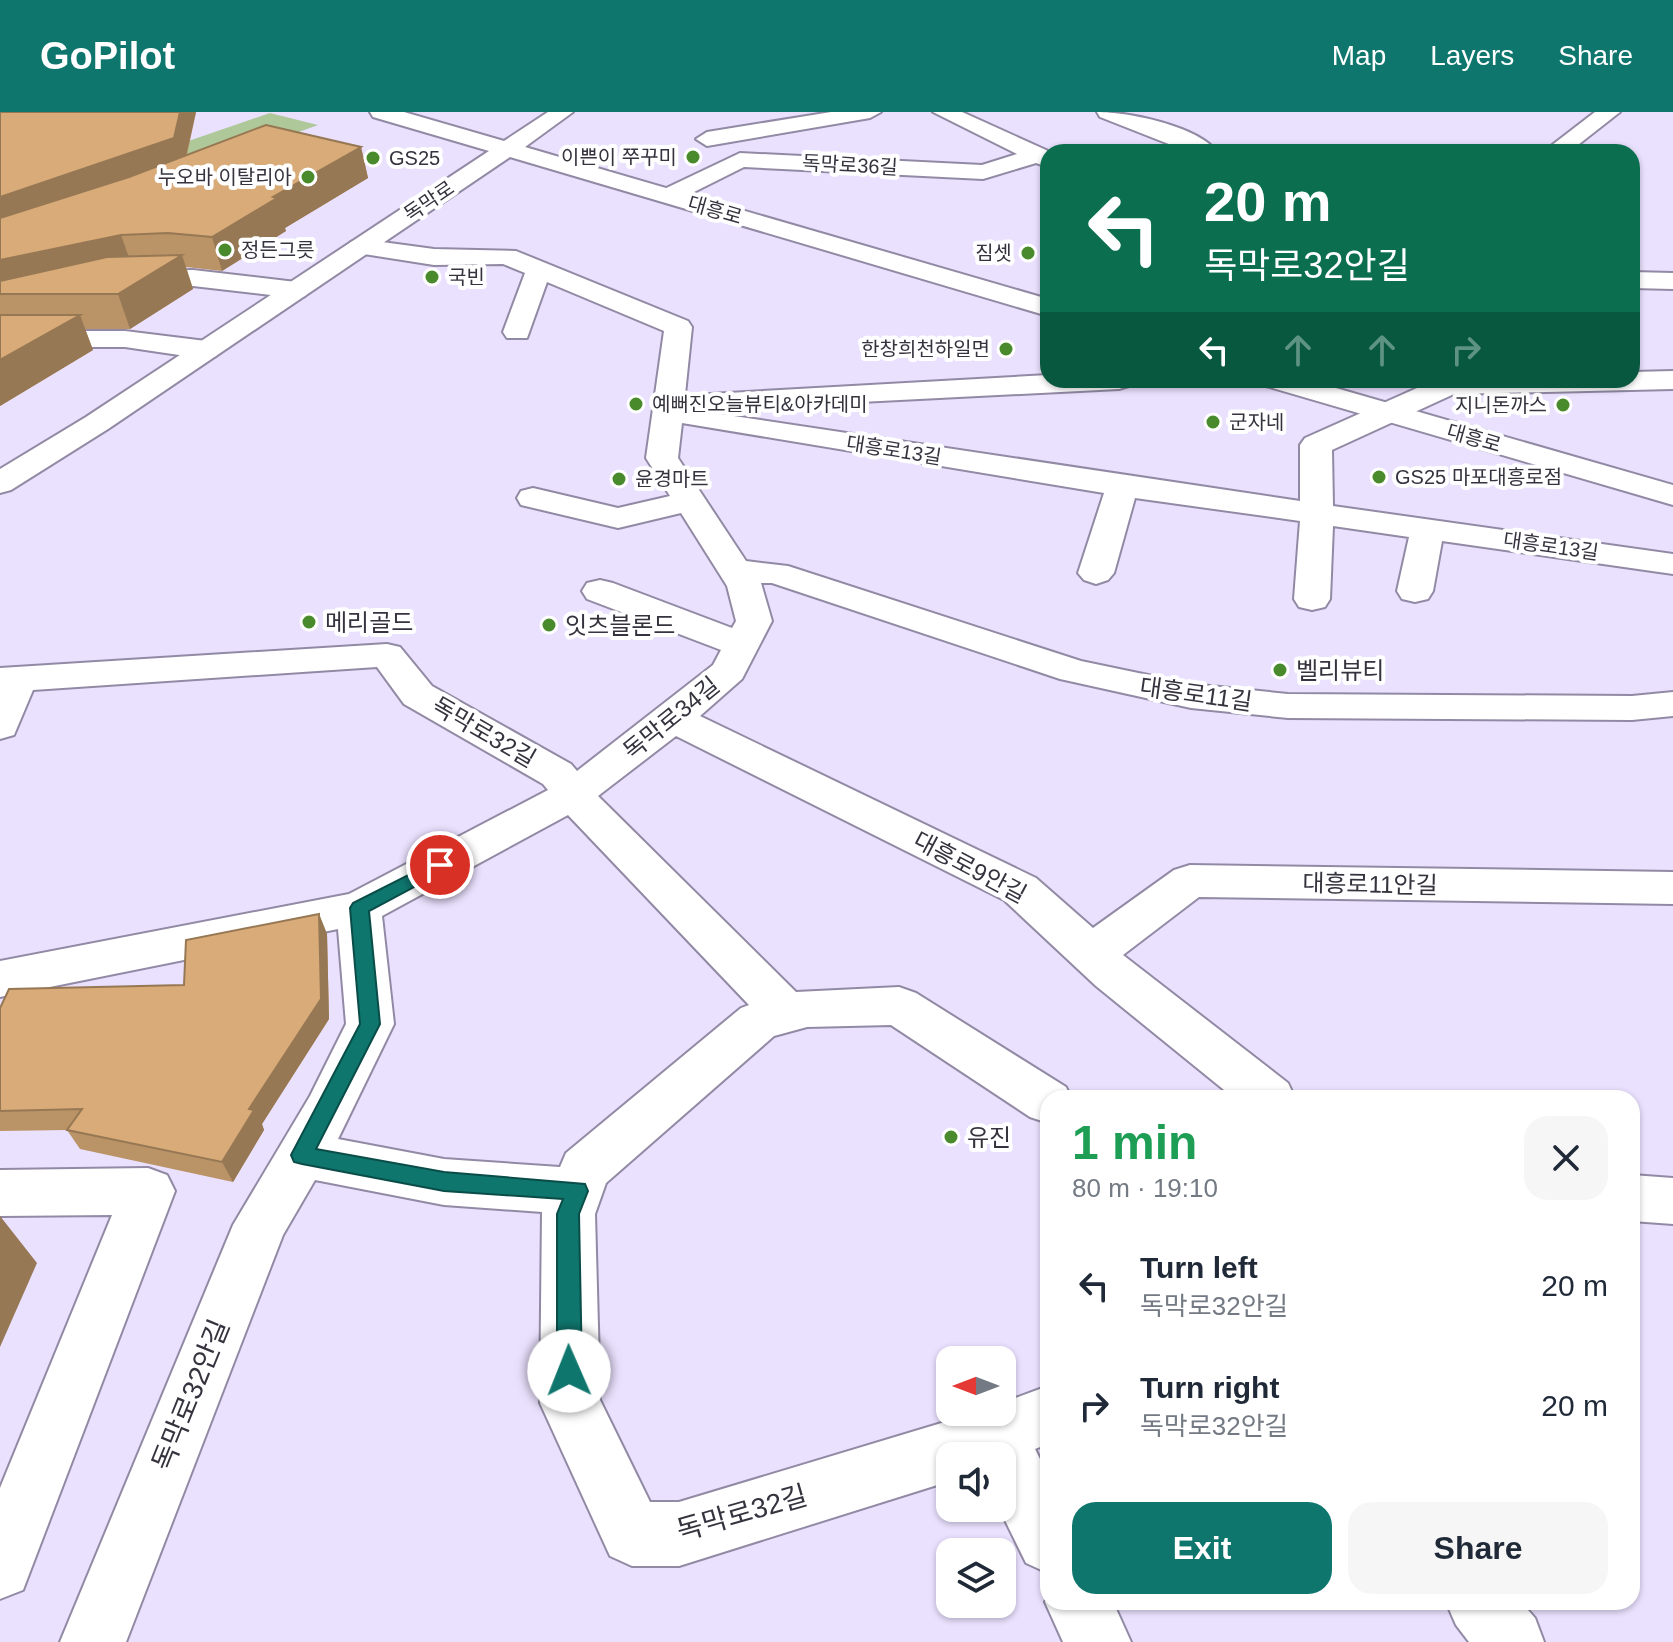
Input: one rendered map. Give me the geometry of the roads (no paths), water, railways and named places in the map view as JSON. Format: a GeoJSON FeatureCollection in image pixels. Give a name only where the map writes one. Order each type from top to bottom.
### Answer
{"type":"FeatureCollection","features":[{"type":"Feature","properties":{"kind":"street","name":"대흥로"},"geometry":{"type":"LineString","coordinates":[[381,112],[1040,306]]}},
{"type":"Feature","properties":{"kind":"street","name":"독막로"},"geometry":{"type":"LineString","coordinates":[[0,483],[206,350],[562,112]]}},
{"type":"Feature","properties":{"kind":"street"},"geometry":{"type":"LineString","coordinates":[[760,112],[806,123]]}},
{"type":"Feature","properties":{"kind":"street","name":"독막로36길"},"geometry":{"type":"LineString","coordinates":[[707,139],[870,112]]}},
{"type":"Feature","properties":{"kind":"street","name":"독막로36길"},"geometry":{"type":"LineString","coordinates":[[944,112],[1040,157]]}},
{"type":"Feature","properties":{"kind":"street"},"geometry":{"type":"LineString","coordinates":[[1108,112],[1191,144]]}},
{"type":"Feature","properties":{"kind":"street"},"geometry":{"type":"LineString","coordinates":[[1565,144],[1609,112]]}},
{"type":"Feature","properties":{"kind":"street","name":"독막로36길"},"geometry":{"type":"LineString","coordinates":[[668,196],[740,160],[983,172],[1040,159]]}},
{"type":"Feature","properties":{"kind":"street","name":"독막로34길"},"geometry":{"type":"LineString","coordinates":[[360,247],[434,257],[507,256],[678,327],[662,458],[745,586],[754,621],[729,671],[673,719],[574,794]]}},
{"type":"Feature","properties":{"kind":"street"},"geometry":{"type":"LineString","coordinates":[[517,332],[536,276],[542,270]]}},
{"type":"Feature","properties":{"kind":"street"},"geometry":{"type":"LineString","coordinates":[[111,282],[160,277],[220,279],[296,290]]}},
{"type":"Feature","properties":{"kind":"street"},"geometry":{"type":"LineString","coordinates":[[1640,280],[1673,281]]}},
{"type":"Feature","properties":{"kind":"street"},"geometry":{"type":"LineString","coordinates":[[1640,282],[1673,304]]}},
{"type":"Feature","properties":{"kind":"street"},"geometry":{"type":"LineString","coordinates":[[0,339],[125,339],[206,350]]}},
{"type":"Feature","properties":{"kind":"street"},"geometry":{"type":"LineString","coordinates":[[1640,381],[1673,380]]}},
{"type":"Feature","properties":{"kind":"street"},"geometry":{"type":"LineString","coordinates":[[668,409],[705,403],[1040,384]]}},
{"type":"Feature","properties":{"kind":"street","name":"대흥로"},"geometry":{"type":"LineString","coordinates":[[1303,388],[1673,495]]}},
{"type":"Feature","properties":{"kind":"street"},"geometry":{"type":"LineString","coordinates":[[1312,599],[1317,513],[1316,445],[1391,414],[1442,388]]}},
{"type":"Feature","properties":{"kind":"street","name":"대흥로13길"},"geometry":{"type":"LineString","coordinates":[[668,409],[702,420],[1122,486],[1673,564]]}},
{"type":"Feature","properties":{"kind":"street"},"geometry":{"type":"LineString","coordinates":[[1096,573],[1122,486]]}},
{"type":"Feature","properties":{"kind":"street"},"geometry":{"type":"LineString","coordinates":[[533,498],[618,518],[691,501]]}},
{"type":"Feature","properties":{"kind":"street"},"geometry":{"type":"LineString","coordinates":[[1415,591],[1428,528]]}},
{"type":"Feature","properties":{"kind":"street","name":"대흥로11길"},"geometry":{"type":"LineString","coordinates":[[735,571],[776,573],[1073,671],[1191,696],[1288,706],[1632,708],[1673,704]]}},
{"type":"Feature","properties":{"kind":"street"},"geometry":{"type":"LineString","coordinates":[[600,591],[742,645]]}},
{"type":"Feature","properties":{"kind":"street","name":"독막로32길"},"geometry":{"type":"LineString","coordinates":[[9,679],[387,655],[418,695],[557,774],[788,1014]]}},
{"type":"Feature","properties":{"kind":"street"},"geometry":{"type":"LineString","coordinates":[[0,726],[9,679]]}},
{"type":"Feature","properties":{"kind":"street","name":"대흥로9안길"},"geometry":{"type":"LineString","coordinates":[[673,719],[1020,889],[1091,954],[1260,1090]]}},
{"type":"Feature","properties":{"kind":"street"},"geometry":{"type":"LineString","coordinates":[[0,979],[359,908],[574,794]]}},
{"type":"Feature","properties":{"kind":"street","name":"대흥로11안길"},"geometry":{"type":"LineString","coordinates":[[1091,954],[1190,881],[1673,888]]}},
{"type":"Feature","properties":{"kind":"street","name":"독막로32안길"},"geometry":{"type":"LineString","coordinates":[[93,1642],[260,1225],[302,1155],[370,1024],[359,908]]}},
{"type":"Feature","properties":{"kind":"street","name":"독막로32길"},"geometry":{"type":"LineString","coordinates":[[1022,1426],[679,1534],[632,1534],[570,1403],[568,1214],[585,1169],[758,1021],[807,1008],[899,1006],[1040,1097]]}},
{"type":"Feature","properties":{"kind":"street"},"geometry":{"type":"LineString","coordinates":[[302,1155],[444,1182],[577,1191]]}},
{"type":"Feature","properties":{"kind":"street"},"geometry":{"type":"LineString","coordinates":[[0,1193],[148,1191],[0,1567]]}},
{"type":"Feature","properties":{"kind":"street"},"geometry":{"type":"LineString","coordinates":[[1640,1199],[1673,1201]]}},
{"type":"Feature","properties":{"kind":"street"},"geometry":{"type":"LineString","coordinates":[[1022,1426],[1040,1506]]}},
{"type":"Feature","properties":{"kind":"street"},"geometry":{"type":"LineString","coordinates":[[1082,1610],[1098,1642]]}},
{"type":"Feature","properties":{"kind":"street"},"geometry":{"type":"LineString","coordinates":[[1485,1610],[1511,1642]]}},
{"type":"Feature","properties":{"kind":"place","name":"이쁜이 쭈꾸미"},"geometry":{"type":"Point","coordinates":[693,157]}},
{"type":"Feature","properties":{"kind":"place","name":"GS25"},"geometry":{"type":"Point","coordinates":[373,158]}},
{"type":"Feature","properties":{"kind":"place","name":"누오바 이탈리아"},"geometry":{"type":"Point","coordinates":[308,177]}},
{"type":"Feature","properties":{"kind":"place","name":"정든그릇"},"geometry":{"type":"Point","coordinates":[225,250]}},
{"type":"Feature","properties":{"kind":"place","name":"짐셋"},"geometry":{"type":"Point","coordinates":[1028,253]}},
{"type":"Feature","properties":{"kind":"place","name":"국빈"},"geometry":{"type":"Point","coordinates":[432,277]}},
{"type":"Feature","properties":{"kind":"place","name":"한창희천하일면"},"geometry":{"type":"Point","coordinates":[1006,349]}},
{"type":"Feature","properties":{"kind":"place","name":"예뻐진오늘뷰티&아카데미"},"geometry":{"type":"Point","coordinates":[636,404]}},
{"type":"Feature","properties":{"kind":"place","name":"지니돈까스"},"geometry":{"type":"Point","coordinates":[1563,405]}},
{"type":"Feature","properties":{"kind":"place","name":"군자네"},"geometry":{"type":"Point","coordinates":[1213,422]}},
{"type":"Feature","properties":{"kind":"place","name":"GS25 마포대흥로점"},"geometry":{"type":"Point","coordinates":[1379,477]}},
{"type":"Feature","properties":{"kind":"place","name":"윤경마트"},"geometry":{"type":"Point","coordinates":[619,479]}},
{"type":"Feature","properties":{"kind":"place","name":"메리골드"},"geometry":{"type":"Point","coordinates":[309,622]}},
{"type":"Feature","properties":{"kind":"place","name":"잇츠블론드"},"geometry":{"type":"Point","coordinates":[549,625]}},
{"type":"Feature","properties":{"kind":"place","name":"벨리뷰티"},"geometry":{"type":"Point","coordinates":[1280,670]}},
{"type":"Feature","properties":{"kind":"place","name":"유진"},"geometry":{"type":"Point","coordinates":[951,1137]}}]}
